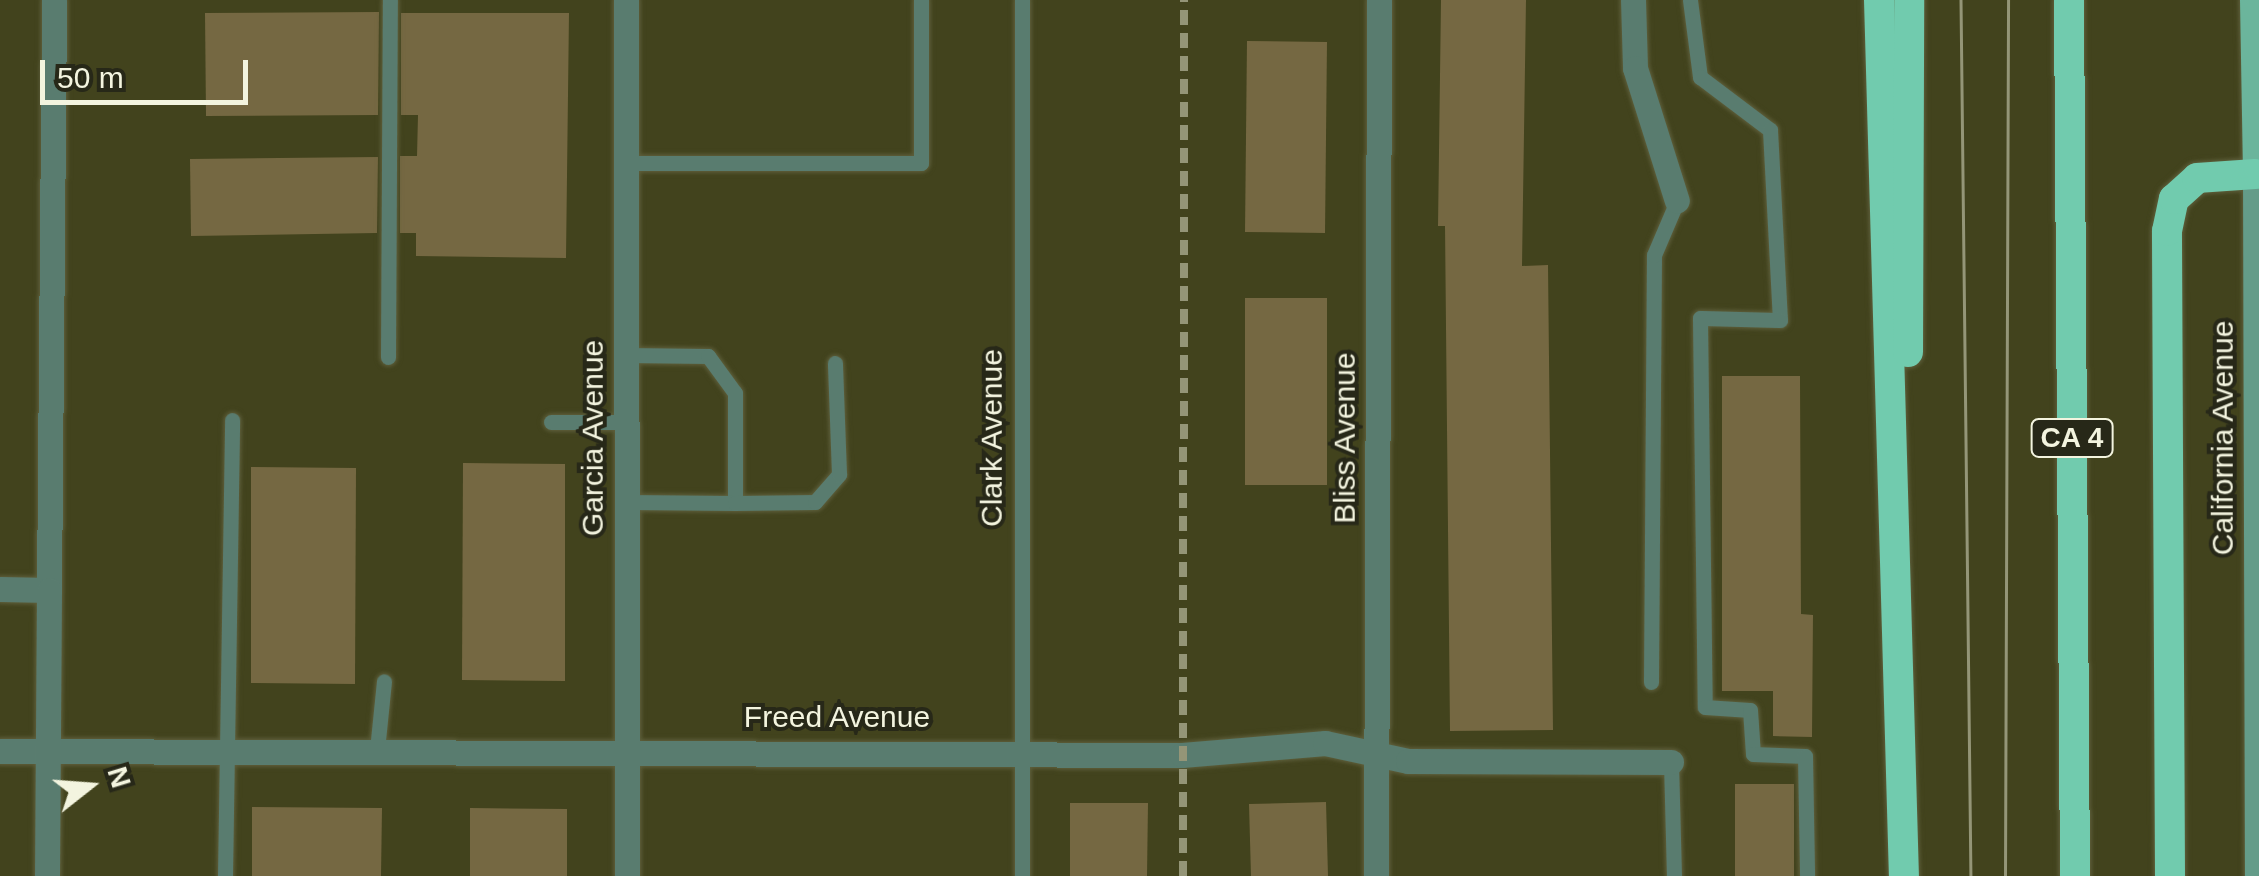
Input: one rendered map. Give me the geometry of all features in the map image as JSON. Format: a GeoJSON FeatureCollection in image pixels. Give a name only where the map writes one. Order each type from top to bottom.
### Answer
{"type":"FeatureCollection","features":[{"type":"Feature","properties":{"kind":"highway"},"geometry":{"type":"LineString","coordinates":[[1879,0],[1905,876]]}},
{"type":"Feature","properties":{"kind":"highway"},"geometry":{"type":"LineString","coordinates":[[1905,876],[1909,0]]}},
{"type":"Feature","properties":{"kind":"highway","name":"CA 4"},"geometry":{"type":"LineString","coordinates":[[2070,0],[2074,876]]}},
{"type":"Feature","properties":{"kind":"highway"},"geometry":{"type":"LineString","coordinates":[[2170,876],[2166,231],[2174,198],[2196,178],[2255,174]]}},
{"type":"Feature","properties":{"kind":"main road","name":"California Avenue"},"geometry":{"type":"LineString","coordinates":[[2252,0],[2256,52],[2257,876]]}},
{"type":"Feature","properties":{"kind":"street"},"geometry":{"type":"LineString","coordinates":[[47,876],[54,0]]}},
{"type":"Feature","properties":{"kind":"street","name":"Garcia Avenue"},"geometry":{"type":"LineString","coordinates":[[626,0],[626,876]]}},
{"type":"Feature","properties":{"kind":"street","name":"Bliss Avenue"},"geometry":{"type":"LineString","coordinates":[[1376,876],[1379,0]]}},
{"type":"Feature","properties":{"kind":"street"},"geometry":{"type":"LineString","coordinates":[[1633,0],[1635,68],[1677,202]]}},
{"type":"Feature","properties":{"kind":"street"},"geometry":{"type":"LineString","coordinates":[[0,589],[49,590]]}},
{"type":"Feature","properties":{"kind":"street","name":"Freed Avenue"},"geometry":{"type":"LineString","coordinates":[[0,751],[1019,750],[1182,755],[1326,743],[1408,761],[1671,762]]}},
{"type":"Feature","properties":{"kind":"lane"},"geometry":{"type":"LineString","coordinates":[[388,358],[390,0]]}},
{"type":"Feature","properties":{"kind":"lane"},"geometry":{"type":"LineString","coordinates":[[626,163],[921,163],[922,0]]}},
{"type":"Feature","properties":{"kind":"lane","name":"Clark Avenue"},"geometry":{"type":"LineString","coordinates":[[1022,0],[1019,750],[1026,798],[1022,876]]}},
{"type":"Feature","properties":{"kind":"lane"},"geometry":{"type":"LineString","coordinates":[[1690,0],[1700,77],[1770,130],[1780,320],[1700,318],[1705,707],[1750,710],[1753,754],[1806,756],[1807,876]]}},
{"type":"Feature","properties":{"kind":"lane"},"geometry":{"type":"LineString","coordinates":[[1651,682],[1654,255],[1677,202]]}},
{"type":"Feature","properties":{"kind":"lane"},"geometry":{"type":"LineString","coordinates":[[625,355],[708,356],[735,392],[734,502]]}},
{"type":"Feature","properties":{"kind":"lane"},"geometry":{"type":"LineString","coordinates":[[626,502],[815,502],[839,474],[835,363]]}},
{"type":"Feature","properties":{"kind":"lane"},"geometry":{"type":"LineString","coordinates":[[225,876],[232,420]]}},
{"type":"Feature","properties":{"kind":"lane"},"geometry":{"type":"LineString","coordinates":[[551,422],[626,422]]}},
{"type":"Feature","properties":{"kind":"lane"},"geometry":{"type":"LineString","coordinates":[[378,750],[384,680]]}},
{"type":"Feature","properties":{"kind":"lane"},"geometry":{"type":"LineString","coordinates":[[1671,762],[1674,876]]}},
{"type":"Feature","properties":{"kind":"building"},"geometry":{"type":"Polygon","coordinates":[[[1441,0],[1526,0],[1522,266],[1548,265],[1553,730],[1450,731],[1445,226],[1438,226],[1441,0]]]}},
{"type":"Feature","properties":{"kind":"building"},"geometry":{"type":"Polygon","coordinates":[[[379,12],[378,115],[206,116],[205,13],[379,12]]]}},
{"type":"Feature","properties":{"kind":"building"},"geometry":{"type":"Polygon","coordinates":[[[401,13],[569,13],[566,258],[416,256],[416,233],[400,233],[400,156],[417,156],[418,115],[401,115],[401,13]]]}},
{"type":"Feature","properties":{"kind":"building"},"geometry":{"type":"Polygon","coordinates":[[[1247,41],[1327,42],[1325,233],[1245,232],[1247,41]]]}},
{"type":"Feature","properties":{"kind":"building"},"geometry":{"type":"Polygon","coordinates":[[[378,157],[377,233],[191,236],[190,159],[378,157]]]}},
{"type":"Feature","properties":{"kind":"building"},"geometry":{"type":"Polygon","coordinates":[[[1245,298],[1327,298],[1327,485],[1245,485],[1245,298]]]}},
{"type":"Feature","properties":{"kind":"building"},"geometry":{"type":"Polygon","coordinates":[[[1722,376],[1800,376],[1801,614],[1813,615],[1812,737],[1773,736],[1773,691],[1722,691],[1722,376]]]}},
{"type":"Feature","properties":{"kind":"building"},"geometry":{"type":"Polygon","coordinates":[[[463,463],[565,464],[565,681],[462,680],[463,463]]]}},
{"type":"Feature","properties":{"kind":"building"},"geometry":{"type":"Polygon","coordinates":[[[251,467],[356,468],[355,684],[251,683],[251,467]]]}},
{"type":"Feature","properties":{"kind":"building"},"geometry":{"type":"Polygon","coordinates":[[[1735,784],[1794,784],[1794,876],[1735,876],[1735,784]]]}},
{"type":"Feature","properties":{"kind":"building"},"geometry":{"type":"Polygon","coordinates":[[[1326,802],[1328,876],[1251,876],[1249,804],[1326,802]]]}},
{"type":"Feature","properties":{"kind":"building"},"geometry":{"type":"Polygon","coordinates":[[[1070,803],[1148,803],[1147,876],[1070,876],[1070,803]]]}},
{"type":"Feature","properties":{"kind":"building"},"geometry":{"type":"Polygon","coordinates":[[[252,807],[382,808],[381,876],[252,876],[252,807]]]}},
{"type":"Feature","properties":{"kind":"building"},"geometry":{"type":"Polygon","coordinates":[[[470,808],[567,809],[567,876],[470,876],[470,808]]]}},
{"type":"Feature","properties":{"kind":"tram line"},"geometry":{"type":"LineString","coordinates":[[1961,0],[1971,876]]}},
{"type":"Feature","properties":{"kind":"tram line"},"geometry":{"type":"LineString","coordinates":[[2005,876],[2008,0]]}},
{"type":"Feature","properties":{"kind":"railway"},"geometry":{"type":"LineString","coordinates":[[1183,876],[1184,0]]}}]}
